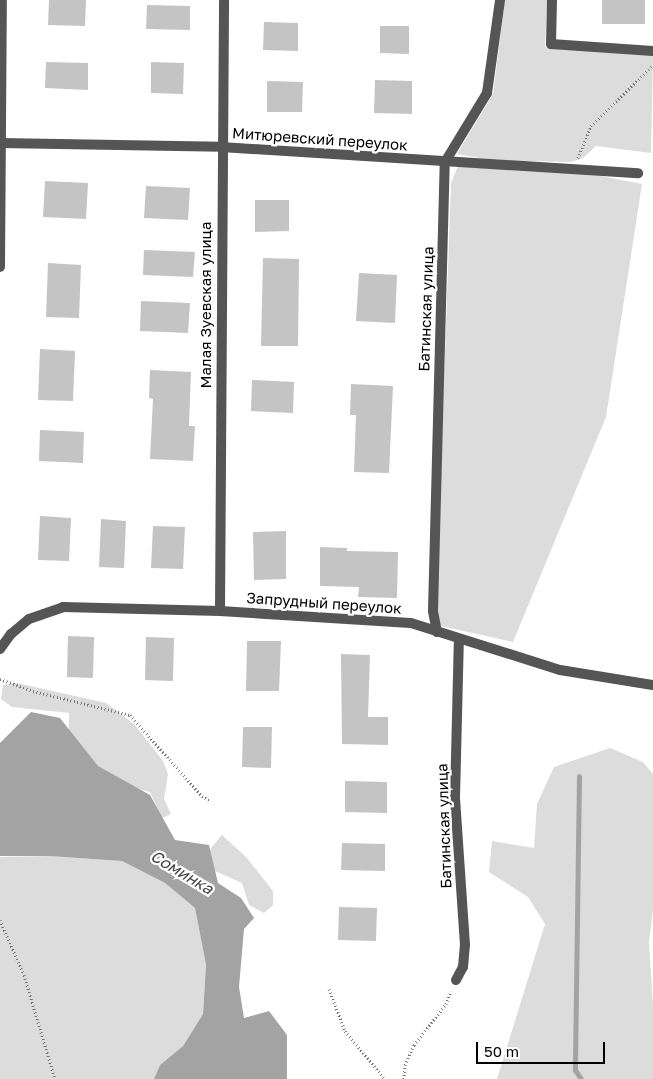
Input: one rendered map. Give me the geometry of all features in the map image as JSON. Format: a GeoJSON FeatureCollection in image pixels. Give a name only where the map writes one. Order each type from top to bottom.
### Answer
{"type":"FeatureCollection","features":[{"type":"Feature","properties":{"kind":"street"},"geometry":{"type":"LineString","coordinates":[[0,267],[2,0]]}},
{"type":"Feature","properties":{"kind":"street","name":"Малая Зуевская улица"},"geometry":{"type":"LineString","coordinates":[[220,611],[221,147],[224,0]]}},
{"type":"Feature","properties":{"kind":"street"},"geometry":{"type":"LineString","coordinates":[[445,162],[488,93],[500,0]]}},
{"type":"Feature","properties":{"kind":"street"},"geometry":{"type":"LineString","coordinates":[[552,0],[550,44],[653,51]]}},
{"type":"Feature","properties":{"kind":"street","name":"Митюревский переулок"},"geometry":{"type":"LineString","coordinates":[[1,143],[221,147],[445,162],[575,168],[638,174]]}},
{"type":"Feature","properties":{"kind":"street","name":"Батинская улица"},"geometry":{"type":"LineString","coordinates":[[437,632],[433,612],[445,162]]}},
{"type":"Feature","properties":{"kind":"street","name":"Запрудный переулок"},"geometry":{"type":"LineString","coordinates":[[0,649],[11,634],[30,619],[63,607],[220,611],[411,624],[560,670],[653,685]]}},
{"type":"Feature","properties":{"kind":"street","name":"Батинская улица"},"geometry":{"type":"LineString","coordinates":[[456,980],[463,967],[465,945],[455,798],[459,639]]}},
{"type":"Feature","properties":{"kind":"path"},"geometry":{"type":"LineString","coordinates":[[575,168],[584,137],[591,126],[653,65]]}},
{"type":"Feature","properties":{"kind":"path"},"geometry":{"type":"LineString","coordinates":[[0,679],[33,691],[130,716],[202,796],[211,801]]}},
{"type":"Feature","properties":{"kind":"path"},"geometry":{"type":"LineString","coordinates":[[0,920],[24,975],[55,1079]]}},
{"type":"Feature","properties":{"kind":"path"},"geometry":{"type":"LineString","coordinates":[[404,1079],[405,1065],[414,1045],[446,1004],[456,980]]}},
{"type":"Feature","properties":{"kind":"path"},"geometry":{"type":"LineString","coordinates":[[329,989],[346,1031],[385,1079]]}},
{"type":"Feature","properties":{"kind":"shaded area"},"geometry":{"type":"Polygon","coordinates":[[[505,0],[547,0],[545,47],[653,55],[651,153],[596,146],[583,158],[571,162],[491,160],[457,154],[493,94],[505,0]]]}},
{"type":"Feature","properties":{"kind":"shaded area"},"geometry":{"type":"Polygon","coordinates":[[[458,166],[585,173],[642,184],[606,417],[513,642],[441,626],[436,611],[451,183],[458,166]]]}},
{"type":"Feature","properties":{"kind":"shaded area"},"geometry":{"type":"Polygon","coordinates":[[[17,683],[106,703],[134,724],[163,761],[168,774],[164,799],[171,814],[162,818],[150,792],[124,785],[92,765],[69,731],[69,713],[12,707],[1,699],[3,685],[17,683]]]}},
{"type":"Feature","properties":{"kind":"shaded area"},"geometry":{"type":"Polygon","coordinates":[[[610,748],[643,762],[653,774],[653,910],[649,942],[653,1006],[653,1079],[497,1079],[545,924],[528,897],[489,872],[492,841],[534,848],[537,804],[554,767],[610,748]]]}},
{"type":"Feature","properties":{"kind":"shaded area"},"geometry":{"type":"Polygon","coordinates":[[[222,835],[246,857],[273,891],[273,905],[264,913],[249,905],[242,883],[206,867],[211,848],[222,835]]]}},
{"type":"Feature","properties":{"kind":"shaded area"},"geometry":{"type":"Polygon","coordinates":[[[49,856],[122,861],[165,883],[195,908],[206,965],[203,1014],[183,1046],[160,1065],[154,1079],[0,1079],[0,857],[49,856]]]}},
{"type":"Feature","properties":{"kind":"water","name":"Соминка"},"geometry":{"type":"Polygon","coordinates":[[[31,712],[60,718],[98,766],[150,795],[175,840],[209,845],[218,883],[241,898],[254,918],[244,929],[239,987],[244,1018],[269,1011],[287,1035],[287,1079],[154,1079],[160,1065],[183,1046],[203,1014],[206,965],[195,908],[165,883],[122,861],[49,856],[0,856],[0,743],[31,712]]]}},
{"type":"Feature","properties":{"kind":"building"},"geometry":{"type":"Polygon","coordinates":[[[49,0],[86,0],[85,26],[48,25],[49,0]]]}},
{"type":"Feature","properties":{"kind":"building"},"geometry":{"type":"Polygon","coordinates":[[[602,0],[645,0],[645,24],[602,24],[602,0]]]}},
{"type":"Feature","properties":{"kind":"building"},"geometry":{"type":"Polygon","coordinates":[[[147,5],[190,6],[190,30],[146,29],[147,5]]]}},
{"type":"Feature","properties":{"kind":"building"},"geometry":{"type":"Polygon","coordinates":[[[264,22],[298,23],[298,51],[263,50],[264,22]]]}},
{"type":"Feature","properties":{"kind":"building"},"geometry":{"type":"Polygon","coordinates":[[[380,26],[409,26],[409,54],[380,53],[380,26]]]}},
{"type":"Feature","properties":{"kind":"building"},"geometry":{"type":"Polygon","coordinates":[[[46,62],[88,63],[88,90],[45,88],[46,62]]]}},
{"type":"Feature","properties":{"kind":"building"},"geometry":{"type":"Polygon","coordinates":[[[151,62],[184,63],[183,94],[151,93],[151,62]]]}},
{"type":"Feature","properties":{"kind":"building"},"geometry":{"type":"Polygon","coordinates":[[[375,80],[412,81],[412,114],[374,113],[375,80]]]}},
{"type":"Feature","properties":{"kind":"building"},"geometry":{"type":"Polygon","coordinates":[[[267,81],[303,82],[302,112],[267,112],[267,81]]]}},
{"type":"Feature","properties":{"kind":"building"},"geometry":{"type":"Polygon","coordinates":[[[45,181],[88,183],[86,219],[43,217],[45,181]]]}},
{"type":"Feature","properties":{"kind":"building"},"geometry":{"type":"Polygon","coordinates":[[[146,186],[190,188],[188,220],[144,218],[146,186]]]}},
{"type":"Feature","properties":{"kind":"building"},"geometry":{"type":"Polygon","coordinates":[[[255,200],[289,200],[289,231],[255,232],[255,200]]]}},
{"type":"Feature","properties":{"kind":"building"},"geometry":{"type":"Polygon","coordinates":[[[144,250],[195,252],[193,277],[143,275],[144,250]]]}},
{"type":"Feature","properties":{"kind":"building"},"geometry":{"type":"Polygon","coordinates":[[[263,258],[299,259],[298,346],[261,346],[263,258]]]}},
{"type":"Feature","properties":{"kind":"building"},"geometry":{"type":"Polygon","coordinates":[[[48,263],[81,265],[79,318],[46,317],[48,263]]]}},
{"type":"Feature","properties":{"kind":"building"},"geometry":{"type":"Polygon","coordinates":[[[359,273],[397,275],[395,323],[356,321],[359,273]]]}},
{"type":"Feature","properties":{"kind":"building"},"geometry":{"type":"Polygon","coordinates":[[[141,301],[190,303],[188,333],[140,331],[141,301]]]}},
{"type":"Feature","properties":{"kind":"building"},"geometry":{"type":"Polygon","coordinates":[[[40,349],[75,351],[73,401],[38,400],[40,349]]]}},
{"type":"Feature","properties":{"kind":"building"},"geometry":{"type":"Polygon","coordinates":[[[150,370],[191,372],[189,426],[195,426],[193,461],[150,459],[153,399],[149,398],[150,370]]]}},
{"type":"Feature","properties":{"kind":"building"},"geometry":{"type":"Polygon","coordinates":[[[252,380],[294,382],[293,413],[251,411],[252,380]]]}},
{"type":"Feature","properties":{"kind":"building"},"geometry":{"type":"Polygon","coordinates":[[[351,384],[393,386],[389,473],[354,472],[356,415],[350,415],[351,384]]]}},
{"type":"Feature","properties":{"kind":"building"},"geometry":{"type":"Polygon","coordinates":[[[40,430],[84,432],[83,463],[39,461],[40,430]]]}},
{"type":"Feature","properties":{"kind":"building"},"geometry":{"type":"Polygon","coordinates":[[[40,516],[71,518],[69,561],[38,560],[40,516]]]}},
{"type":"Feature","properties":{"kind":"building"},"geometry":{"type":"Polygon","coordinates":[[[101,519],[126,521],[124,568],[99,567],[101,519]]]}},
{"type":"Feature","properties":{"kind":"building"},"geometry":{"type":"Polygon","coordinates":[[[153,526],[185,527],[183,569],[151,568],[153,526]]]}},
{"type":"Feature","properties":{"kind":"building"},"geometry":{"type":"Polygon","coordinates":[[[286,531],[286,579],[254,580],[253,532],[286,531]]]}},
{"type":"Feature","properties":{"kind":"building"},"geometry":{"type":"Polygon","coordinates":[[[320,547],[347,548],[347,551],[398,552],[397,598],[358,597],[359,587],[320,586],[320,547]]]}},
{"type":"Feature","properties":{"kind":"building"},"geometry":{"type":"Polygon","coordinates":[[[68,636],[94,637],[93,678],[67,677],[68,636]]]}},
{"type":"Feature","properties":{"kind":"building"},"geometry":{"type":"Polygon","coordinates":[[[146,637],[174,638],[173,681],[145,680],[146,637]]]}},
{"type":"Feature","properties":{"kind":"building"},"geometry":{"type":"Polygon","coordinates":[[[247,641],[281,641],[279,691],[246,691],[247,641]]]}},
{"type":"Feature","properties":{"kind":"building"},"geometry":{"type":"Polygon","coordinates":[[[341,654],[370,655],[368,717],[388,717],[388,745],[342,744],[341,654]]]}},
{"type":"Feature","properties":{"kind":"building"},"geometry":{"type":"Polygon","coordinates":[[[243,727],[272,727],[271,768],[242,767],[243,727]]]}},
{"type":"Feature","properties":{"kind":"building"},"geometry":{"type":"Polygon","coordinates":[[[345,781],[387,782],[387,813],[345,812],[345,781]]]}},
{"type":"Feature","properties":{"kind":"building"},"geometry":{"type":"Polygon","coordinates":[[[342,843],[385,844],[385,871],[341,870],[342,843]]]}},
{"type":"Feature","properties":{"kind":"building"},"geometry":{"type":"Polygon","coordinates":[[[339,907],[377,908],[376,941],[338,940],[339,907]]]}},
{"type":"Feature","properties":{"kind":"waterway"},"geometry":{"type":"LineString","coordinates":[[579,776],[575,1070],[581,1079]]}}]}
